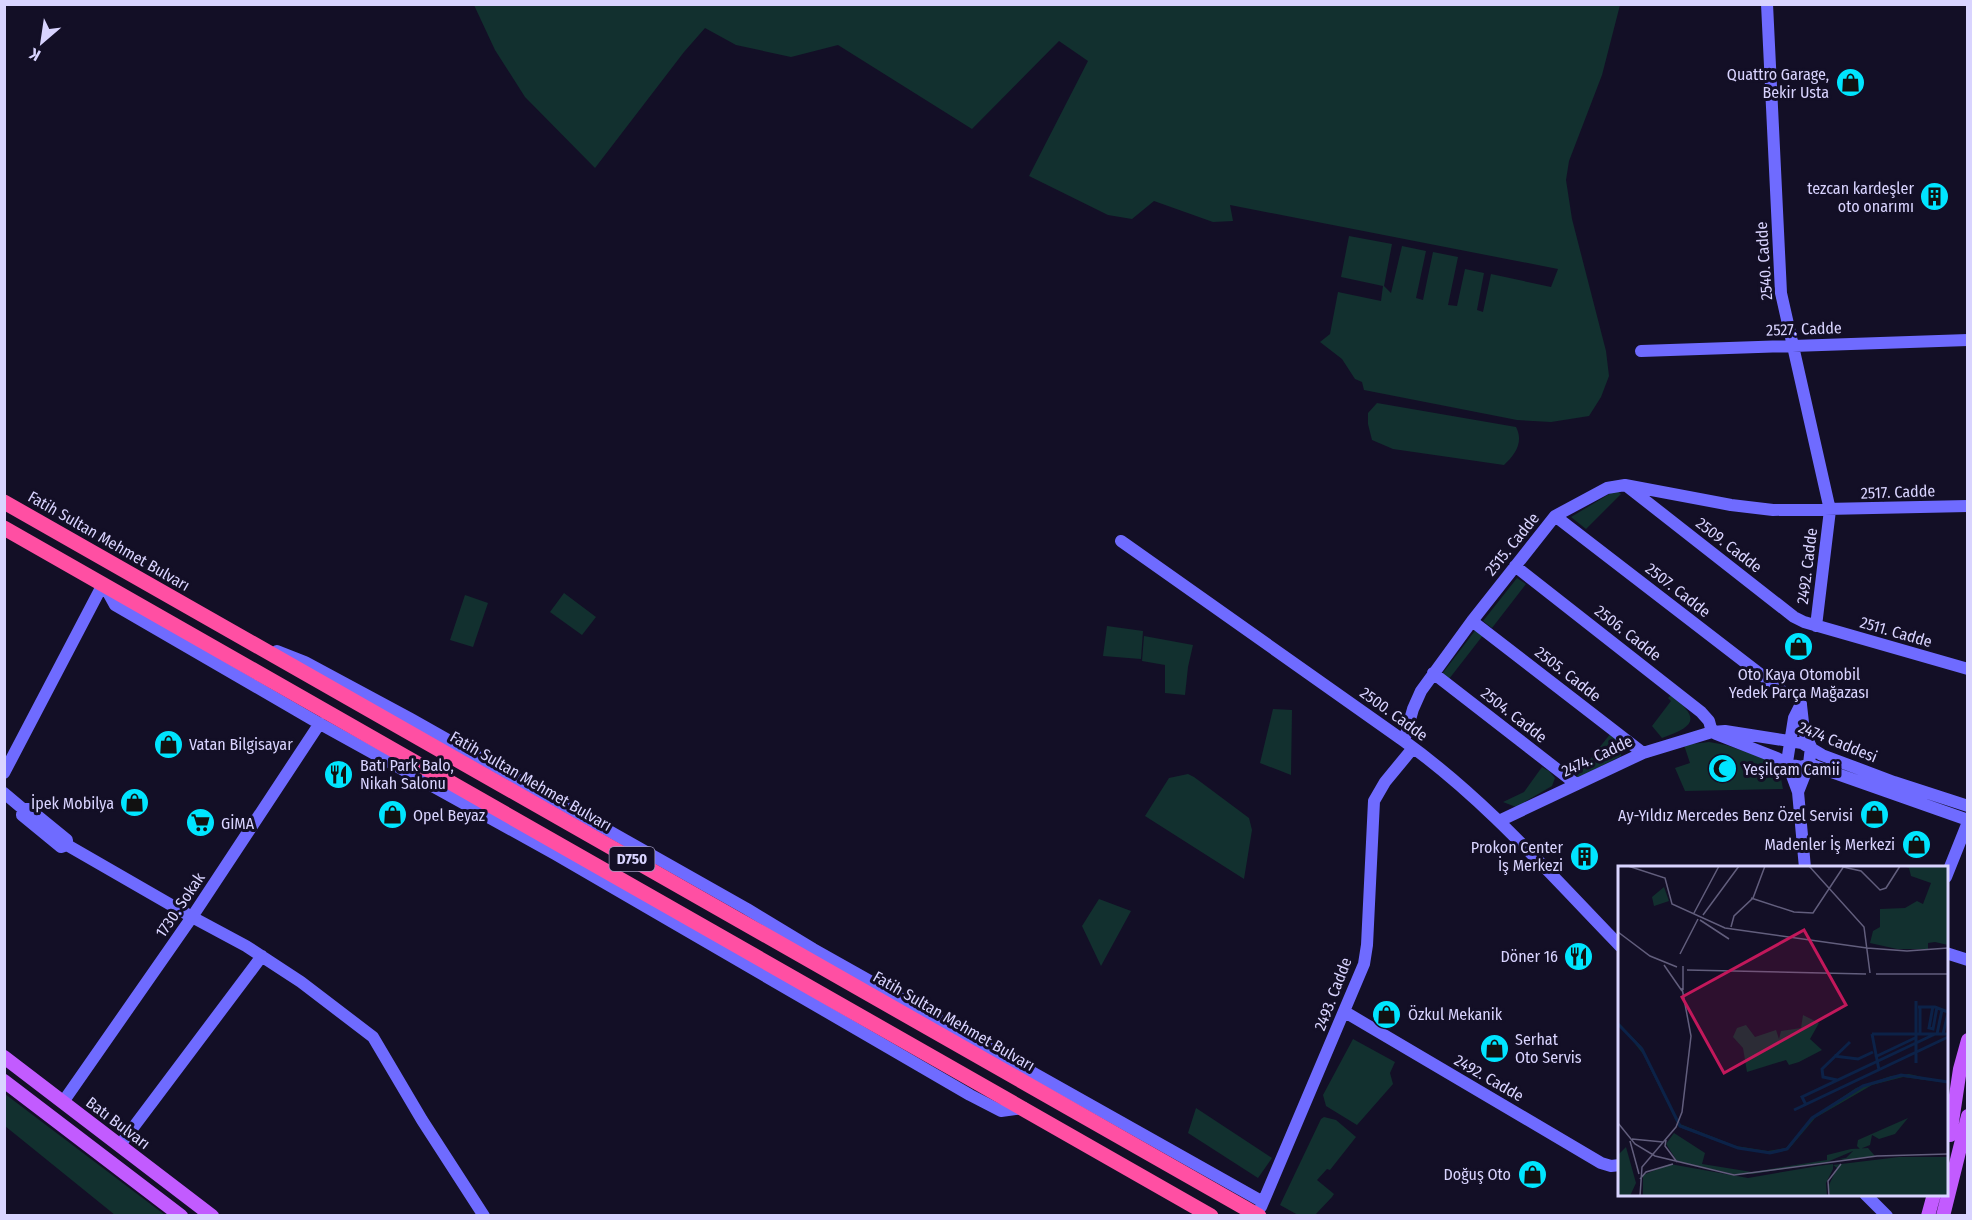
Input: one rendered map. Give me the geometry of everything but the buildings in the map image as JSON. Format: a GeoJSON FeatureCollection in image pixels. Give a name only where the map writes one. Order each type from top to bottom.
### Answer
{"type":"FeatureCollection","features":[{"type":"Feature","properties":{"kind":"highway","name":"Fatih Sultan Mehmet Bulvarı"},"geometry":{"type":"LineString","coordinates":[[4,502],[1260,1211]]}},
{"type":"Feature","properties":{"kind":"highway","name":"D750"},"geometry":{"type":"LineString","coordinates":[[4,528],[1211,1215]]}},
{"type":"Feature","properties":{"kind":"main road"},"geometry":{"type":"LineString","coordinates":[[1956,1140],[1960,1069],[1968,1040]]}},
{"type":"Feature","properties":{"kind":"main road","name":"Batı Bulvarı"},"geometry":{"type":"LineString","coordinates":[[4,1057],[212,1215]]}},
{"type":"Feature","properties":{"kind":"main road"},"geometry":{"type":"LineString","coordinates":[[1948,1186],[1968,1075]]}},
{"type":"Feature","properties":{"kind":"main road"},"geometry":{"type":"LineString","coordinates":[[4,1081],[181,1215]]}},
{"type":"Feature","properties":{"kind":"main road"},"geometry":{"type":"LineString","coordinates":[[1956,1140],[1968,1116]]}},
{"type":"Feature","properties":{"kind":"main road"},"geometry":{"type":"LineString","coordinates":[[1928,1215],[1933,1196]]}},
{"type":"Feature","properties":{"kind":"main road"},"geometry":{"type":"LineString","coordinates":[[1943,1215],[1946,1196]]}},
{"type":"Feature","properties":{"kind":"street","name":"2540. Cadde"},"geometry":{"type":"LineString","coordinates":[[1767,4],[1781,293],[1830,510]]}},
{"type":"Feature","properties":{"kind":"street","name":"2527. Cadde"},"geometry":{"type":"LineString","coordinates":[[1641,351],[1968,340]]}},
{"type":"Feature","properties":{"kind":"street","name":"2515. Cadde"},"geometry":{"type":"LineString","coordinates":[[1408,744],[1415,703],[1432,673],[1555,516],[1607,488],[1625,485],[1754,508],[1790,511],[1830,510]]}},
{"type":"Feature","properties":{"kind":"street","name":"2509. Cadde"},"geometry":{"type":"LineString","coordinates":[[1625,485],[1794,616],[1816,626]]}},
{"type":"Feature","properties":{"kind":"street","name":"2517. Cadde"},"geometry":{"type":"LineString","coordinates":[[1830,510],[1968,506]]}},
{"type":"Feature","properties":{"kind":"street","name":"2492. Cadde"},"geometry":{"type":"LineString","coordinates":[[1816,626],[1830,510]]}},
{"type":"Feature","properties":{"kind":"street","name":"2507. Cadde"},"geometry":{"type":"LineString","coordinates":[[1555,516],[1781,690]]}},
{"type":"Feature","properties":{"kind":"street","name":"2500. Cadde"},"geometry":{"type":"LineString","coordinates":[[1121,541],[1454,779],[1499,821],[1618,944]]}},
{"type":"Feature","properties":{"kind":"street","name":"2506. Cadde"},"geometry":{"type":"LineString","coordinates":[[1515,566],[1701,712],[1709,721],[1713,732]]}},
{"type":"Feature","properties":{"kind":"street"},"geometry":{"type":"LineString","coordinates":[[103,584],[115,605],[564,859],[970,1095],[1000,1111],[1024,1108]]}},
{"type":"Feature","properties":{"kind":"street"},"geometry":{"type":"LineString","coordinates":[[4,773],[103,584]]}},
{"type":"Feature","properties":{"kind":"street","name":"2505. Cadde"},"geometry":{"type":"LineString","coordinates":[[1472,621],[1643,753]]}},
{"type":"Feature","properties":{"kind":"street","name":"2511. Cadde"},"geometry":{"type":"LineString","coordinates":[[1816,626],[1968,669]]}},
{"type":"Feature","properties":{"kind":"street","name":"2504. Cadde"},"geometry":{"type":"LineString","coordinates":[[1432,673],[1576,784]]}},
{"type":"Feature","properties":{"kind":"street"},"geometry":{"type":"LineString","coordinates":[[1798,792],[1809,764],[1811,747],[1804,732],[1801,704],[1794,718],[1787,762],[1798,792],[1805,866]]}},
{"type":"Feature","properties":{"kind":"street"},"geometry":{"type":"LineString","coordinates":[[341,719],[382,758]]}},
{"type":"Feature","properties":{"kind":"street","name":"1730. Sokak"},"geometry":{"type":"LineString","coordinates":[[63,1102],[192,917],[320,723]]}},
{"type":"Feature","properties":{"kind":"street","name":"2474 Caddesi"},"geometry":{"type":"LineString","coordinates":[[1713,732],[1733,732],[1790,740],[1811,747],[1822,755],[1894,782],[1968,806]]}},
{"type":"Feature","properties":{"kind":"street","name":"2474 Caddesi"},"geometry":{"type":"LineString","coordinates":[[1713,732],[1797,767],[1809,764],[1968,821]]}},
{"type":"Feature","properties":{"kind":"street","name":"2474. Cadde"},"geometry":{"type":"LineString","coordinates":[[1499,821],[1643,753],[1713,732]]}},
{"type":"Feature","properties":{"kind":"street","name":"2493. Cadde"},"geometry":{"type":"LineString","coordinates":[[1260,1211],[1364,964],[1374,801],[1408,744]]}},
{"type":"Feature","properties":{"kind":"street"},"geometry":{"type":"LineString","coordinates":[[4,793],[23,809],[22,815],[61,847],[67,845],[246,946],[301,982],[373,1037],[422,1120],[484,1215]]}},
{"type":"Feature","properties":{"kind":"street"},"geometry":{"type":"LineString","coordinates":[[1948,874],[1968,821]]}},
{"type":"Feature","properties":{"kind":"street"},"geometry":{"type":"LineString","coordinates":[[1948,953],[1968,960]]}},
{"type":"Feature","properties":{"kind":"street"},"geometry":{"type":"LineString","coordinates":[[120,1145],[262,956]]}},
{"type":"Feature","properties":{"kind":"street","name":"2492. Cadde"},"geometry":{"type":"LineString","coordinates":[[1345,1012],[1601,1163],[1618,1165]]}},
{"type":"Feature","properties":{"kind":"street"},"geometry":{"type":"LineString","coordinates":[[1867,1196],[1887,1215]]}},
{"type":"Feature","properties":{"kind":"green space"},"geometry":{"type":"Polygon","coordinates":[[[474,5],[1620,5],[1602,75],[1569,161],[1566,180],[1572,219],[1606,351],[1609,376],[1601,397],[1589,416],[1551,422],[1517,420],[1364,390],[1362,382],[1355,379],[1342,359],[1320,342],[1330,334],[1338,292],[1381,301],[1383,286],[1341,277],[1349,236],[1392,244],[1384,286],[1391,293],[1402,246],[1426,251],[1416,298],[1423,300],[1433,252],[1458,257],[1448,305],[1457,306],[1465,269],[1484,273],[1477,310],[1483,312],[1491,274],[1551,287],[1558,269],[1230,205],[1233,221],[1213,222],[1154,201],[1132,219],[1108,215],[1029,176],[1088,61],[1059,41],[972,129],[838,45],[791,57],[736,45],[705,28],[595,168],[525,97],[495,50],[474,5]]]}},
{"type":"Feature","properties":{"kind":"green space"},"geometry":{"type":"Polygon","coordinates":[[[1377,403],[1516,427],[1519,443],[1515,453],[1504,465],[1393,449],[1372,440],[1368,413],[1377,403]]]}},
{"type":"Feature","properties":{"kind":"green space"},"geometry":{"type":"Polygon","coordinates":[[[1616,490],[1621,494],[1586,529],[1571,517],[1616,490]]]}},
{"type":"Feature","properties":{"kind":"green space"},"geometry":{"type":"Polygon","coordinates":[[[1517,578],[1526,584],[1492,628],[1483,621],[1517,578]]]}},
{"type":"Feature","properties":{"kind":"green space"},"geometry":{"type":"Polygon","coordinates":[[[564,593],[596,617],[582,635],[550,612],[564,593]]]}},
{"type":"Feature","properties":{"kind":"green space"},"geometry":{"type":"Polygon","coordinates":[[[465,595],[488,603],[473,647],[450,640],[465,595]]]}},
{"type":"Feature","properties":{"kind":"green space"},"geometry":{"type":"Polygon","coordinates":[[[1107,626],[1143,631],[1141,659],[1103,656],[1107,626]]]}},
{"type":"Feature","properties":{"kind":"green space"},"geometry":{"type":"Polygon","coordinates":[[[1477,628],[1484,634],[1449,679],[1442,674],[1477,628]]]}},
{"type":"Feature","properties":{"kind":"green space"},"geometry":{"type":"Polygon","coordinates":[[[1144,636],[1193,645],[1185,695],[1165,693],[1165,665],[1142,661],[1144,636]]]}},
{"type":"Feature","properties":{"kind":"green space"},"geometry":{"type":"Polygon","coordinates":[[[1671,695],[1687,710],[1690,721],[1682,730],[1662,738],[1652,726],[1671,701],[1668,698],[1671,695]]]}},
{"type":"Feature","properties":{"kind":"green space"},"geometry":{"type":"Polygon","coordinates":[[[1273,709],[1292,710],[1291,775],[1260,763],[1273,709]]]}},
{"type":"Feature","properties":{"kind":"green space"},"geometry":{"type":"Polygon","coordinates":[[[1611,733],[1621,742],[1621,756],[1576,777],[1611,733]]]}},
{"type":"Feature","properties":{"kind":"green space"},"geometry":{"type":"Polygon","coordinates":[[[1709,742],[1726,745],[1778,763],[1783,789],[1685,791],[1675,768],[1690,763],[1684,745],[1709,742]]]}},
{"type":"Feature","properties":{"kind":"green space"},"geometry":{"type":"Polygon","coordinates":[[[1542,767],[1555,778],[1552,786],[1516,807],[1503,802],[1524,792],[1542,767]]]}},
{"type":"Feature","properties":{"kind":"green space"},"geometry":{"type":"Polygon","coordinates":[[[1188,774],[1249,818],[1252,830],[1244,879],[1145,816],[1169,778],[1188,774]]]}},
{"type":"Feature","properties":{"kind":"green space"},"geometry":{"type":"Polygon","coordinates":[[[1099,899],[1131,911],[1101,966],[1082,926],[1099,899]]]}},
{"type":"Feature","properties":{"kind":"green space"},"geometry":{"type":"Polygon","coordinates":[[[1353,1039],[1395,1062],[1390,1073],[1393,1084],[1357,1125],[1326,1106],[1323,1095],[1353,1039]]]}},
{"type":"Feature","properties":{"kind":"green space"},"geometry":{"type":"Polygon","coordinates":[[[5,1094],[165,1215],[115,1215],[5,1126],[5,1094]]]}},
{"type":"Feature","properties":{"kind":"green space"},"geometry":{"type":"Polygon","coordinates":[[[1196,1108],[1272,1158],[1258,1178],[1188,1133],[1196,1108]]]}},
{"type":"Feature","properties":{"kind":"green space"},"geometry":{"type":"Polygon","coordinates":[[[1324,1117],[1336,1120],[1356,1137],[1330,1170],[1327,1169],[1317,1180],[1334,1194],[1332,1197],[1315,1215],[1298,1215],[1280,1205],[1324,1117]]]}},
{"type":"Feature","properties":{"kind":"place","name":"Quattro Garage, Bekir Usta"},"geometry":{"type":"Point","coordinates":[1850,83]}},
{"type":"Feature","properties":{"kind":"place","name":"tezcan kardeşler oto onarımı"},"geometry":{"type":"Point","coordinates":[1935,197]}},
{"type":"Feature","properties":{"kind":"place","name":"Oto Kaya Otomobil Yedek Parça Mağazası"},"geometry":{"type":"Point","coordinates":[1799,646]}},
{"type":"Feature","properties":{"kind":"place","name":"Vatan Bilgisayar"},"geometry":{"type":"Point","coordinates":[168,744]}},
{"type":"Feature","properties":{"kind":"place","name":"Yeşilçam Camii"},"geometry":{"type":"Point","coordinates":[1722,769]}},
{"type":"Feature","properties":{"kind":"place","name":"Batı Park Balo, Nikah Salonu"},"geometry":{"type":"Point","coordinates":[339,774]}},
{"type":"Feature","properties":{"kind":"place","name":"İpek Mobilya"},"geometry":{"type":"Point","coordinates":[135,803]}},
{"type":"Feature","properties":{"kind":"place","name":"Opel Beyaz"},"geometry":{"type":"Point","coordinates":[392,815]}},
{"type":"Feature","properties":{"kind":"place","name":"Ay-Yıldız Mercedes Benz Özel Servisi"},"geometry":{"type":"Point","coordinates":[1874,815]}},
{"type":"Feature","properties":{"kind":"place","name":"GİMA"},"geometry":{"type":"Point","coordinates":[200,823]}},
{"type":"Feature","properties":{"kind":"place","name":"Madenler İş Merkezi"},"geometry":{"type":"Point","coordinates":[1916,844]}},
{"type":"Feature","properties":{"kind":"place","name":"Prokon Center İş Merkezi"},"geometry":{"type":"Point","coordinates":[1584,856]}},
{"type":"Feature","properties":{"kind":"place","name":"Döner 16"},"geometry":{"type":"Point","coordinates":[1579,956]}},
{"type":"Feature","properties":{"kind":"place","name":"Özkul Mekanik"},"geometry":{"type":"Point","coordinates":[1387,1014]}},
{"type":"Feature","properties":{"kind":"place","name":"Serhat Oto Servis"},"geometry":{"type":"Point","coordinates":[1494,1048]}},
{"type":"Feature","properties":{"kind":"place","name":"Doğuş Oto"},"geometry":{"type":"Point","coordinates":[1532,1174]}}]}
